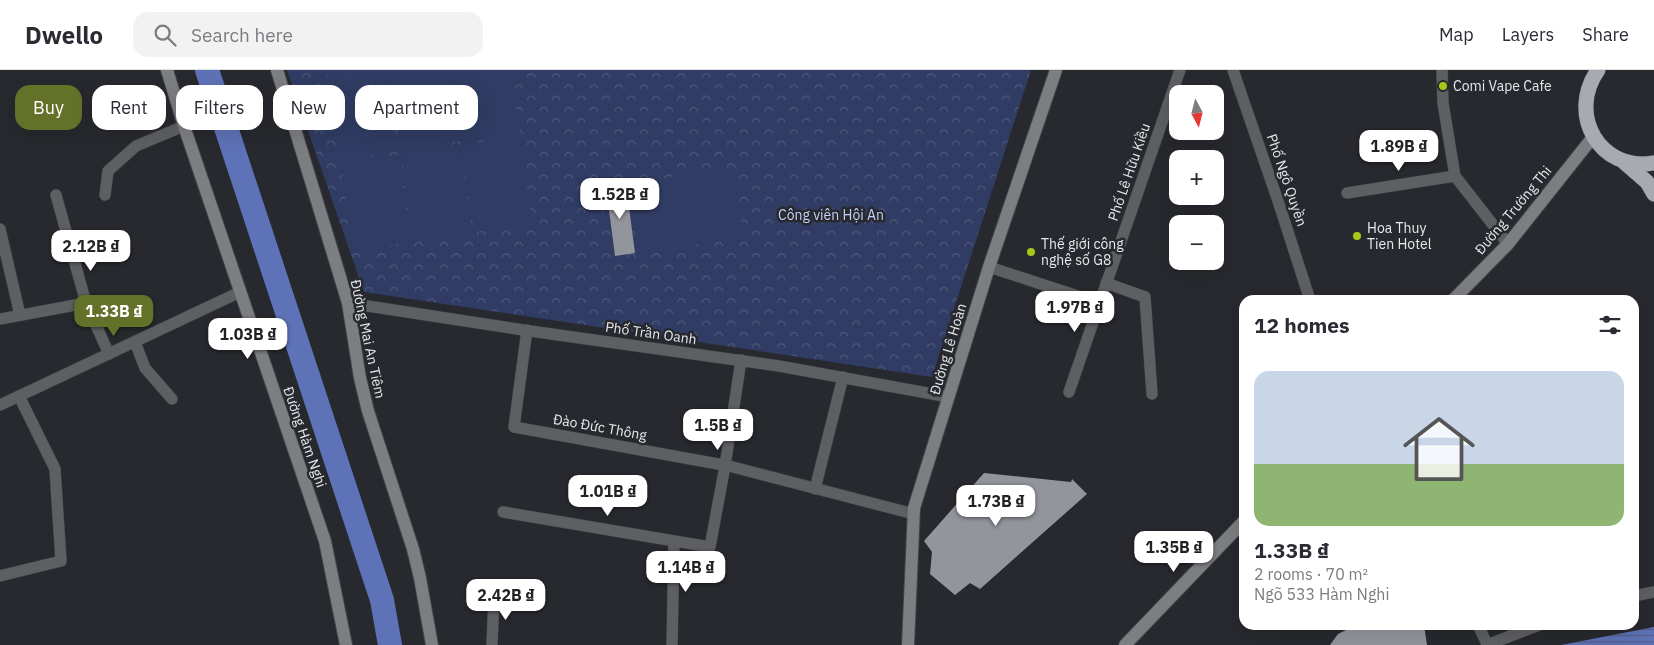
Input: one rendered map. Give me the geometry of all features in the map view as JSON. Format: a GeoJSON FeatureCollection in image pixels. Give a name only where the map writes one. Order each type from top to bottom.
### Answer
{"type":"FeatureCollection","features":[{"type":"Feature","properties":{"kind":"highway"},"geometry":{"type":"LineString","coordinates":[[1598,70],[1590,81],[1585,100],[1586,120],[1593,137],[1606,152],[1623,161],[1647,182],[1654,194]]}},
{"type":"Feature","properties":{"kind":"highway"},"geometry":{"type":"LineString","coordinates":[[1623,161],[1642,165],[1654,163]]}},
{"type":"Feature","properties":{"kind":"street","name":"Đường Hàm Nghi"},"geometry":{"type":"LineString","coordinates":[[167,70],[176,100]]}},
{"type":"Feature","properties":{"kind":"street","name":"Đường Mai An Tiêm"},"geometry":{"type":"LineString","coordinates":[[277,70],[348,303],[360,378],[368,411],[413,549],[432,645]]}},
{"type":"Feature","properties":{"kind":"street","name":"Đường Lê Hoàn"},"geometry":{"type":"LineString","coordinates":[[908,645],[914,508],[989,267],[1056,70]]}},
{"type":"Feature","properties":{"kind":"street","name":"Phố Lê Hữu Kiều"},"geometry":{"type":"LineString","coordinates":[[1068,392],[1180,70]]}},
{"type":"Feature","properties":{"kind":"street","name":"Phố Ngô Quyền"},"geometry":{"type":"LineString","coordinates":[[1233,70],[1280,204],[1308,295]]}},
{"type":"Feature","properties":{"kind":"street"},"geometry":{"type":"LineString","coordinates":[[1442,70],[1444,103],[1455,176],[1508,244]]}},
{"type":"Feature","properties":{"kind":"street"},"geometry":{"type":"LineString","coordinates":[[105,196],[108,170],[136,146],[176,129]]}},
{"type":"Feature","properties":{"kind":"street","name":"Đường Hàm Nghi"},"geometry":{"type":"LineString","coordinates":[[185,130],[325,541],[346,645]]}},
{"type":"Feature","properties":{"kind":"street","name":"Đường Trường Thi"},"geometry":{"type":"LineString","coordinates":[[1458,295],[1508,244],[1593,137]]}},
{"type":"Feature","properties":{"kind":"street"},"geometry":{"type":"LineString","coordinates":[[1347,193],[1455,176]]}},
{"type":"Feature","properties":{"kind":"street"},"geometry":{"type":"LineString","coordinates":[[56,195],[86,303],[109,354]]}},
{"type":"Feature","properties":{"kind":"street"},"geometry":{"type":"LineString","coordinates":[[0,230],[20,315]]}},
{"type":"Feature","properties":{"kind":"street"},"geometry":{"type":"LineString","coordinates":[[989,267],[1099,303]]}},
{"type":"Feature","properties":{"kind":"street"},"geometry":{"type":"LineString","coordinates":[[1106,283],[1145,297],[1152,394]]}},
{"type":"Feature","properties":{"kind":"street"},"geometry":{"type":"LineString","coordinates":[[0,406],[240,292]]}},
{"type":"Feature","properties":{"kind":"street"},"geometry":{"type":"LineString","coordinates":[[0,319],[86,303]]}},
{"type":"Feature","properties":{"kind":"street","name":"Phố Trần Oanh"},"geometry":{"type":"LineString","coordinates":[[348,303],[741,360],[949,397]]}},
{"type":"Feature","properties":{"kind":"street","name":"Đào Đức Thông"},"geometry":{"type":"LineString","coordinates":[[527,330],[514,427],[725,466],[914,514]]}},
{"type":"Feature","properties":{"kind":"street"},"geometry":{"type":"LineString","coordinates":[[135,342],[145,368],[172,399]]}},
{"type":"Feature","properties":{"kind":"street"},"geometry":{"type":"LineString","coordinates":[[503,512],[710,547],[725,466],[741,360]]}},
{"type":"Feature","properties":{"kind":"street"},"geometry":{"type":"LineString","coordinates":[[815,489],[844,377]]}},
{"type":"Feature","properties":{"kind":"street"},"geometry":{"type":"LineString","coordinates":[[0,576],[61,561],[55,469],[19,396]]}},
{"type":"Feature","properties":{"kind":"street"},"geometry":{"type":"LineString","coordinates":[[1125,645],[1239,526]]}},
{"type":"Feature","properties":{"kind":"street"},"geometry":{"type":"LineString","coordinates":[[672,645],[674,541]]}},
{"type":"Feature","properties":{"kind":"street"},"geometry":{"type":"LineString","coordinates":[[1639,595],[1654,592]]}},
{"type":"Feature","properties":{"kind":"street"},"geometry":{"type":"LineString","coordinates":[[492,645],[494,596]]}},
{"type":"Feature","properties":{"kind":"street"},"geometry":{"type":"LineString","coordinates":[[1480,630],[1487,644],[1525,630]]}},
{"type":"Feature","properties":{"kind":"green space","name":"Công viên Hội An"},"geometry":{"type":"Polygon","coordinates":[[[287,70],[1031,70],[932,377],[364,292],[308,130],[345,130],[345,85],[292,85],[287,70]]]}},
{"type":"Feature","properties":{"kind":"green space"},"geometry":{"type":"Polygon","coordinates":[[[339,70],[386,70],[388,85],[355,85],[355,130],[394,130],[397,151],[339,159],[335,130],[345,130],[345,85],[329,85],[327,72],[339,70]]]}},
{"type":"Feature","properties":{"kind":"green space"},"geometry":{"type":"Polygon","coordinates":[[[389,70],[449,70],[451,85],[391,85],[389,70]]]}},
{"type":"Feature","properties":{"kind":"green space"},"geometry":{"type":"Polygon","coordinates":[[[451,70],[511,70],[520,133],[461,141],[459,130],[478,130],[478,85],[453,85],[451,70]]]}},
{"type":"Feature","properties":{"kind":"green space"},"geometry":{"type":"Polygon","coordinates":[[[398,130],[457,130],[459,141],[401,150],[398,130]]]}},
{"type":"Feature","properties":{"kind":"green space"},"geometry":{"type":"Polygon","coordinates":[[[520,137],[532,224],[474,232],[461,145],[520,137]]]}},
{"type":"Feature","properties":{"kind":"green space"},"geometry":{"type":"Polygon","coordinates":[[[460,145],[472,233],[413,241],[401,154],[460,145]]]}},
{"type":"Feature","properties":{"kind":"green space"},"geometry":{"type":"Polygon","coordinates":[[[399,155],[411,242],[353,250],[341,163],[399,155]]]}},
{"type":"Feature","properties":{"kind":"green space"},"geometry":{"type":"Polygon","coordinates":[[[733,168],[743,237],[638,253],[628,184],[733,168]]]}},
{"type":"Feature","properties":{"kind":"shaded area"},"geometry":{"type":"Polygon","coordinates":[[[1654,627],[1654,645],[1561,645],[1639,630],[1654,627]]]}},
{"type":"Feature","properties":{"kind":"building"},"geometry":{"type":"Polygon","coordinates":[[[626,184],[635,253],[615,256],[606,187],[626,184]]]}},
{"type":"Feature","properties":{"kind":"building"},"geometry":{"type":"Polygon","coordinates":[[[984,473],[1071,482],[1072,479],[1087,494],[980,589],[970,583],[955,595],[930,574],[932,552],[924,541],[984,473]]]}},
{"type":"Feature","properties":{"kind":"building"},"geometry":{"type":"Polygon","coordinates":[[[1346,630],[1425,630],[1427,645],[1330,645],[1338,634],[1346,630]]]}},
{"type":"Feature","properties":{"kind":"waterway"},"geometry":{"type":"LineString","coordinates":[[207,70],[382,600],[390,645]]}},
{"type":"Feature","properties":{"kind":"place","name":"Comi Vape Cafe"},"geometry":{"type":"Point","coordinates":[1443,86]}},
{"type":"Feature","properties":{"kind":"place","name":"Hoa Thuy Tien Hotel"},"geometry":{"type":"Point","coordinates":[1357,236]}},
{"type":"Feature","properties":{"kind":"place","name":"Thế giới công nghệ số G8"},"geometry":{"type":"Point","coordinates":[1031,252]}}]}
